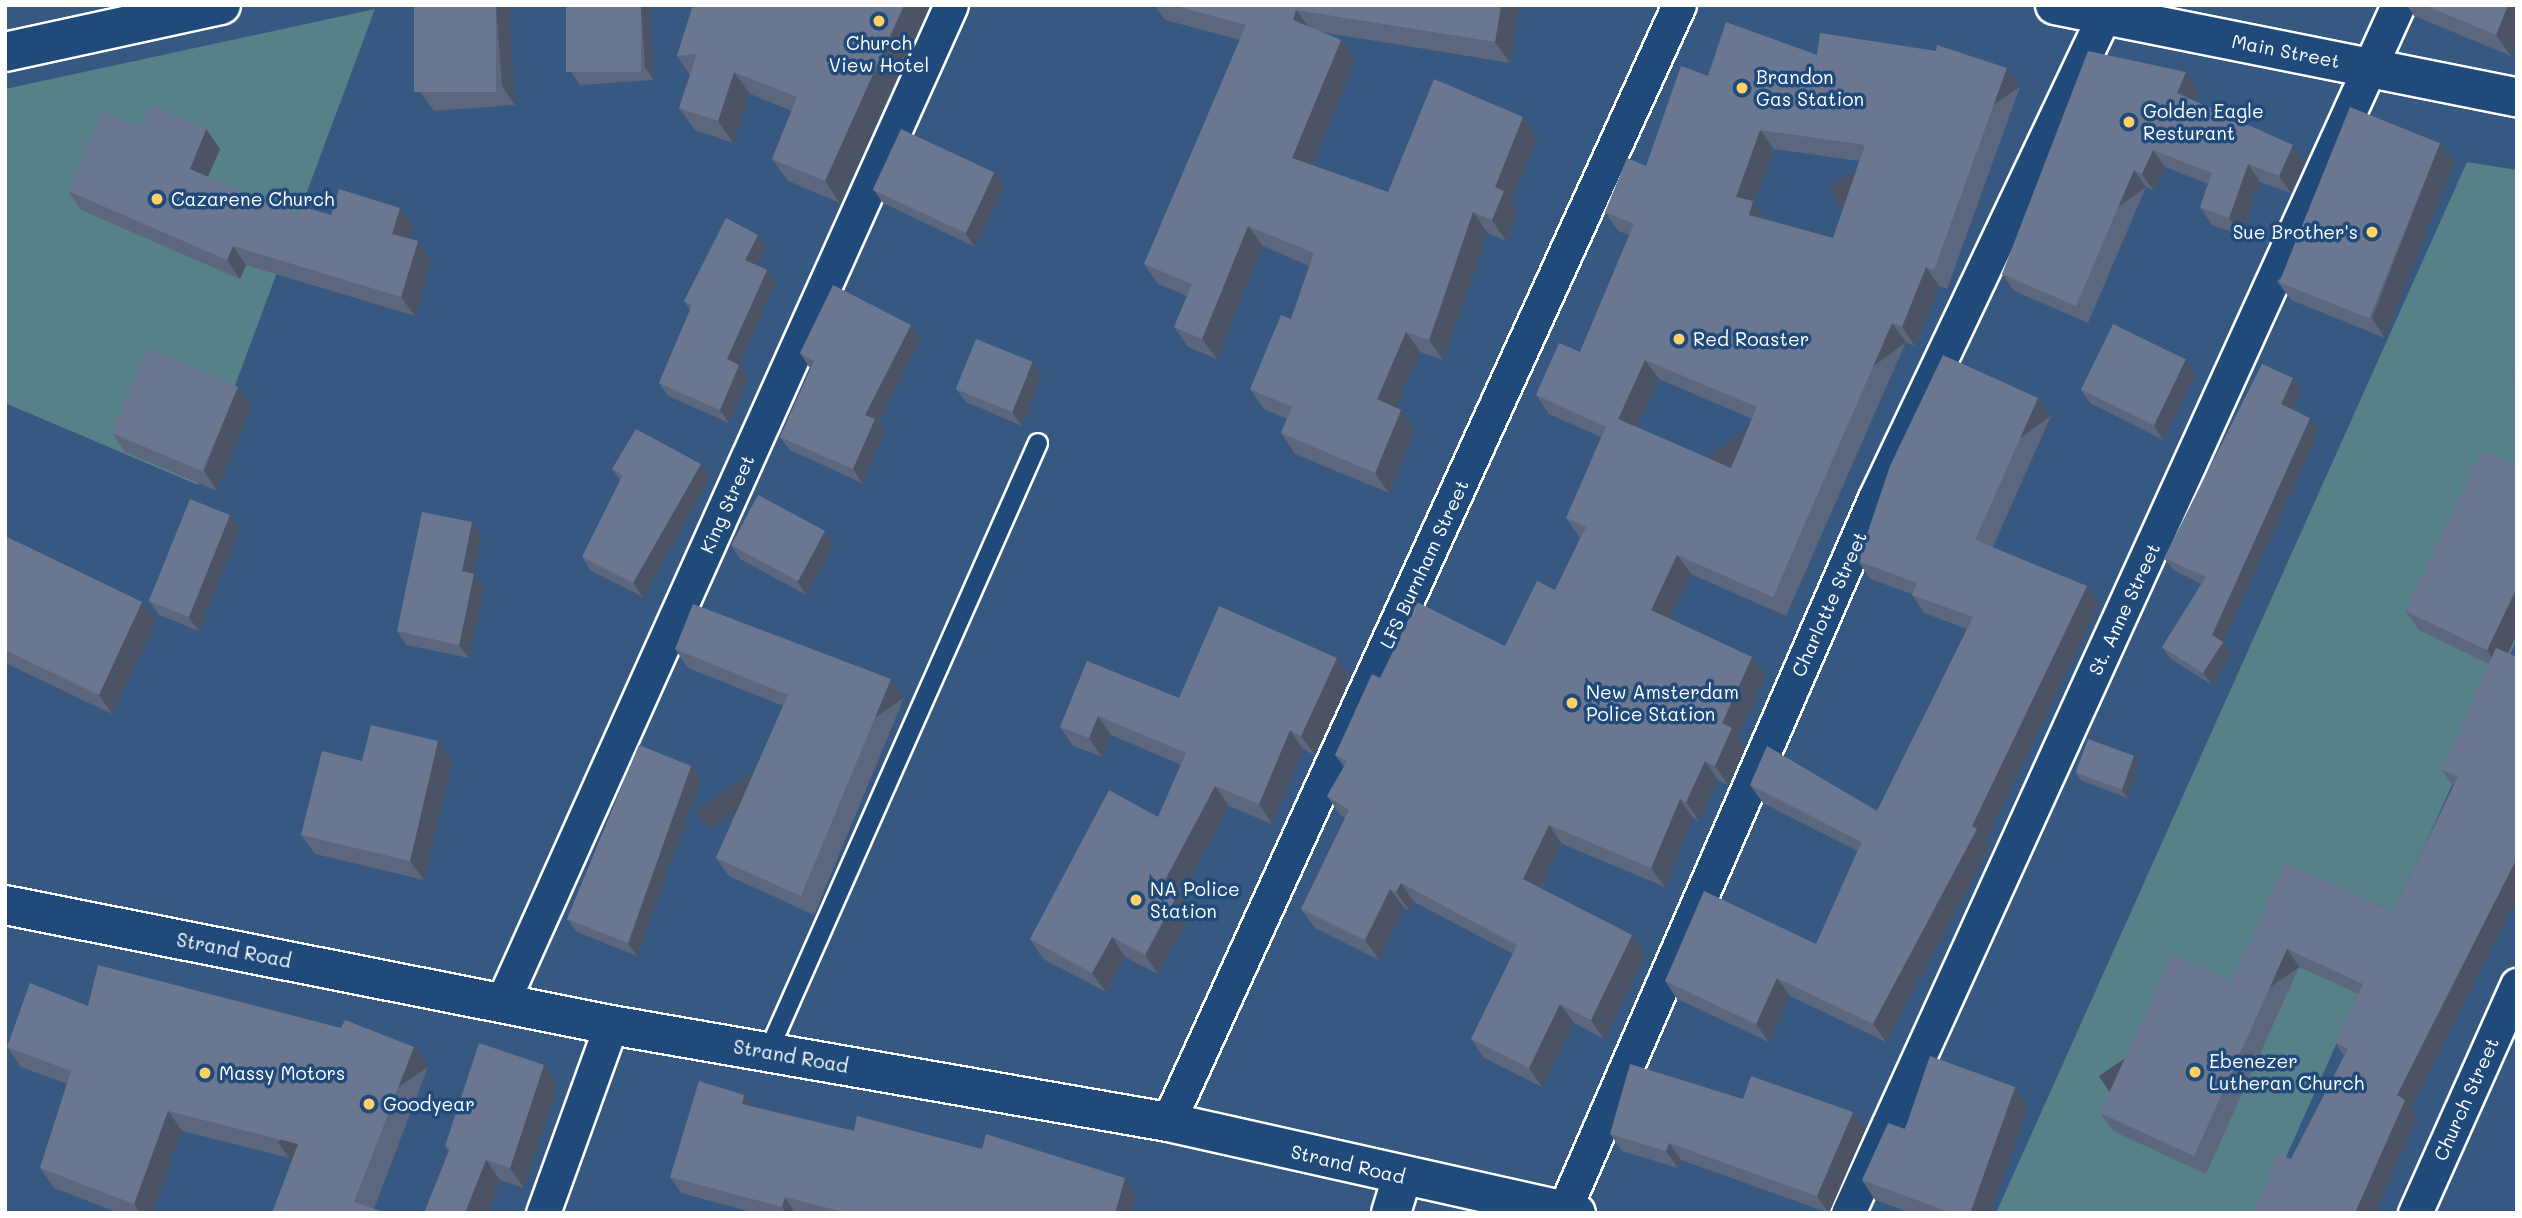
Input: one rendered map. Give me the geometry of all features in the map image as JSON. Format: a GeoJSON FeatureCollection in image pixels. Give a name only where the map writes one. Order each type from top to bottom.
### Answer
{"type":"FeatureCollection","features":[{"type":"Feature","properties":{"kind":"street"},"geometry":{"type":"LineString","coordinates":[[5,52],[221,5]]}},
{"type":"Feature","properties":{"kind":"street","name":"King Street"},"geometry":{"type":"LineString","coordinates":[[502,1003],[951,5]]}},
{"type":"Feature","properties":{"kind":"street","name":"LFS Burnham Street"},"geometry":{"type":"LineString","coordinates":[[1168,1122],[1679,5]]}},
{"type":"Feature","properties":{"kind":"street","name":"Main Street"},"geometry":{"type":"LineString","coordinates":[[2055,5],[2107,10],[2517,97]]}},
{"type":"Feature","properties":{"kind":"street","name":"St. Anne Street"},"geometry":{"type":"LineString","coordinates":[[1849,1213],[2398,5]]}},
{"type":"Feature","properties":{"kind":"street","name":"Charlotte Street"},"geometry":{"type":"LineString","coordinates":[[1570,1211],[1874,500],[2107,10]]}},
{"type":"Feature","properties":{"kind":"street","name":"Strand Road"},"geometry":{"type":"LineString","coordinates":[[5,905],[611,1025],[1168,1122],[1402,1176],[1570,1211]]}},
{"type":"Feature","properties":{"kind":"street","name":"Church Street"},"geometry":{"type":"LineString","coordinates":[[2415,1213],[2517,985]]}},
{"type":"Feature","properties":{"kind":"street"},"geometry":{"type":"LineString","coordinates":[[543,1213],[611,1025]]}},
{"type":"Feature","properties":{"kind":"street"},"geometry":{"type":"LineString","coordinates":[[1391,1213],[1402,1176]]}},
{"type":"Feature","properties":{"kind":"lane"},"geometry":{"type":"LineString","coordinates":[[768,1052],[1038,443]]}},
{"type":"Feature","properties":{"kind":"green space"},"geometry":{"type":"Polygon","coordinates":[[[375,9],[198,485],[5,403],[5,89],[375,9]]]}},
{"type":"Feature","properties":{"kind":"green space"},"geometry":{"type":"Polygon","coordinates":[[[2467,162],[2517,170],[2517,639],[2261,1213],[1996,1213],[2467,162]]]}},
{"type":"Feature","properties":{"kind":"building"},"geometry":{"type":"Polygon","coordinates":[[[414,5],[496,5],[496,92],[414,92],[414,5]]]}},
{"type":"Feature","properties":{"kind":"building"},"geometry":{"type":"Polygon","coordinates":[[[566,5],[641,5],[641,72],[566,72],[566,5]]]}},
{"type":"Feature","properties":{"kind":"building"},"geometry":{"type":"Polygon","coordinates":[[[693,5],[904,5],[825,181],[772,159],[797,97],[734,72],[718,121],[679,108],[697,54],[677,56],[693,5]]]}},
{"type":"Feature","properties":{"kind":"building"},"geometry":{"type":"Polygon","coordinates":[[[1172,5],[1501,5],[1495,42],[1296,10],[1293,20],[1341,40],[1292,158],[1388,192],[1434,79],[1523,117],[1495,187],[1504,191],[1492,220],[1473,212],[1429,340],[1406,332],[1377,399],[1401,410],[1375,473],[1281,433],[1292,407],[1250,389],[1281,315],[1291,319],[1314,253],[1248,226],[1202,339],[1174,327],[1192,284],[1144,264],[1246,25],[1172,5]]]}},
{"type":"Feature","properties":{"kind":"building"},"geometry":{"type":"Polygon","coordinates":[[[2424,5],[2508,5],[2496,35],[2424,5]]]}},
{"type":"Feature","properties":{"kind":"building"},"geometry":{"type":"Polygon","coordinates":[[[1726,22],[1817,55],[1820,33],[1936,51],[1937,45],[2007,68],[1934,270],[1926,267],[1902,327],[1892,323],[1773,597],[1677,555],[1651,610],[1752,657],[1722,723],[1732,728],[1715,766],[1705,761],[1686,802],[1680,799],[1651,868],[1549,825],[1523,879],[1632,935],[1591,1020],[1560,1004],[1529,1068],[1471,1039],[1517,945],[1401,883],[1396,892],[1390,889],[1365,940],[1301,909],[1349,810],[1327,796],[1347,761],[1335,755],[1372,674],[1380,678],[1417,602],[1505,646],[1537,581],[1555,590],[1586,527],[1566,518],[1606,427],[1536,395],[1559,343],[1580,352],[1634,224],[1605,212],[1627,158],[1646,166],[1681,66],[1708,76],[1726,22]],[[1760,130],[1736,197],[1753,201],[1749,215],[1833,238],[1865,145],[1760,130]],[[1645,360],[1618,419],[1731,468],[1757,407],[1645,360]]]}},
{"type":"Feature","properties":{"kind":"building"},"geometry":{"type":"Polygon","coordinates":[[[2088,51],[2186,72],[2177,93],[2293,145],[2279,176],[2248,164],[2229,218],[2200,207],[2212,173],[2153,150],[2142,174],[2134,170],[2076,306],[2002,274],[2088,51]]]}},
{"type":"Feature","properties":{"kind":"building"},"geometry":{"type":"Polygon","coordinates":[[[150,105],[206,129],[190,169],[297,215],[300,206],[331,215],[339,189],[400,208],[392,234],[418,241],[401,297],[233,246],[227,260],[68,191],[102,112],[140,128],[150,105]]]}},
{"type":"Feature","properties":{"kind":"building","name":"Sue Brother's"},"geometry":{"type":"Polygon","coordinates":[[[2350,107],[2440,143],[2369,319],[2279,282],[2350,107]]]}},
{"type":"Feature","properties":{"kind":"building"},"geometry":{"type":"Polygon","coordinates":[[[901,129],[994,173],[966,233],[873,190],[901,129]]]}},
{"type":"Feature","properties":{"kind":"building"},"geometry":{"type":"Polygon","coordinates":[[[726,218],[758,235],[745,260],[767,270],[727,359],[739,365],[720,410],[659,383],[692,305],[684,301],[726,218]]]}},
{"type":"Feature","properties":{"kind":"building"},"geometry":{"type":"Polygon","coordinates":[[[833,285],[911,325],[865,415],[875,419],[853,469],[780,437],[814,361],[800,353],[833,285]]]}},
{"type":"Feature","properties":{"kind":"building"},"geometry":{"type":"Polygon","coordinates":[[[2113,324],[2186,360],[2154,425],[2081,390],[2113,324]]]}},
{"type":"Feature","properties":{"kind":"building"},"geometry":{"type":"Polygon","coordinates":[[[976,339],[1033,362],[1012,412],[956,389],[976,339]]]}},
{"type":"Feature","properties":{"kind":"building"},"geometry":{"type":"Polygon","coordinates":[[[147,348],[238,387],[202,471],[111,433],[147,348]]]}},
{"type":"Feature","properties":{"kind":"building"},"geometry":{"type":"Polygon","coordinates":[[[1943,355],[2038,398],[1975,540],[2087,586],[1972,826],[1977,829],[1873,1024],[1777,978],[1756,1024],[1665,981],[1704,891],[1816,944],[1862,842],[1750,785],[1767,746],[1877,811],[1973,617],[1912,595],[1917,583],[1858,561],[1890,466],[1943,355]]]}},
{"type":"Feature","properties":{"kind":"building"},"geometry":{"type":"Polygon","coordinates":[[[2262,364],[2293,378],[2281,404],[2310,418],[2212,635],[2223,642],[2203,673],[2162,647],[2206,577],[2164,558],[2262,364]]]}},
{"type":"Feature","properties":{"kind":"building"},"geometry":{"type":"Polygon","coordinates":[[[2517,365],[2517,380],[2511,378],[2517,365]]]}},
{"type":"Feature","properties":{"kind":"building"},"geometry":{"type":"Polygon","coordinates":[[[636,429],[701,464],[633,583],[582,557],[623,475],[612,469],[636,429]]]}},
{"type":"Feature","properties":{"kind":"building"},"geometry":{"type":"Polygon","coordinates":[[[2482,450],[2517,467],[2517,587],[2487,650],[2405,611],[2482,450]]]}},
{"type":"Feature","properties":{"kind":"building"},"geometry":{"type":"Polygon","coordinates":[[[758,495],[825,531],[798,581],[731,545],[758,495]]]}},
{"type":"Feature","properties":{"kind":"building"},"geometry":{"type":"Polygon","coordinates":[[[190,499],[230,515],[189,617],[149,601],[190,499]]]}},
{"type":"Feature","properties":{"kind":"building"},"geometry":{"type":"Polygon","coordinates":[[[422,512],[472,522],[462,571],[474,574],[459,645],[397,631],[422,512]]]}},
{"type":"Feature","properties":{"kind":"building"},"geometry":{"type":"Polygon","coordinates":[[[5,536],[142,602],[99,695],[5,650],[5,536]]]}},
{"type":"Feature","properties":{"kind":"building"},"geometry":{"type":"Polygon","coordinates":[[[693,604],[891,679],[801,896],[716,858],[788,695],[675,649],[693,604]]]}},
{"type":"Feature","properties":{"kind":"building"},"geometry":{"type":"Polygon","coordinates":[[[1219,606],[1337,658],[1301,736],[1290,730],[1259,804],[1215,786],[1164,882],[1180,890],[1145,955],[1112,937],[1092,973],[1030,939],[1109,790],[1158,817],[1186,753],[1098,716],[1089,738],[1060,727],[1087,661],[1179,698],[1219,606]]]}},
{"type":"Feature","properties":{"kind":"building"},"geometry":{"type":"Polygon","coordinates":[[[2496,648],[2517,657],[2517,858],[2397,1095],[2405,1100],[2355,1213],[2253,1213],[2278,1154],[2291,1159],[2348,1049],[2335,1042],[2363,984],[2287,949],[2194,1156],[2100,1113],[2172,954],[2232,981],[2285,863],[2393,912],[2458,777],[2442,770],[2496,648]]]}},
{"type":"Feature","properties":{"kind":"building"},"geometry":{"type":"Polygon","coordinates":[[[371,725],[438,741],[410,861],[301,835],[322,751],[362,761],[371,725]]]}},
{"type":"Feature","properties":{"kind":"building"},"geometry":{"type":"Polygon","coordinates":[[[2088,739],[2134,756],[2122,790],[2076,773],[2088,739]]]}},
{"type":"Feature","properties":{"kind":"building"},"geometry":{"type":"Polygon","coordinates":[[[639,745],[691,766],[628,943],[567,919],[639,745]]]}},
{"type":"Feature","properties":{"kind":"building"},"geometry":{"type":"Polygon","coordinates":[[[98,965],[341,1028],[345,1020],[414,1047],[354,1202],[386,1213],[272,1213],[298,1144],[168,1111],[134,1204],[40,1168],[71,1071],[7,1047],[30,983],[88,1006],[98,965]]]}},
{"type":"Feature","properties":{"kind":"building"},"geometry":{"type":"Polygon","coordinates":[[[479,1043],[544,1065],[510,1168],[486,1160],[465,1213],[424,1213],[450,1148],[445,1146],[479,1043]]]}},
{"type":"Feature","properties":{"kind":"building"},"geometry":{"type":"Polygon","coordinates":[[[1930,1056],[2015,1087],[1970,1213],[1952,1213],[1862,1180],[1888,1123],[1905,1129],[1930,1056]]]}},
{"type":"Feature","properties":{"kind":"building"},"geometry":{"type":"Polygon","coordinates":[[[1630,1064],[1743,1099],[1751,1076],[1853,1112],[1817,1196],[1669,1143],[1666,1151],[1610,1134],[1630,1064]]]}},
{"type":"Feature","properties":{"kind":"building"},"geometry":{"type":"Polygon","coordinates":[[[699,1081],[744,1095],[742,1104],[854,1131],[857,1116],[982,1149],[986,1134],[1125,1178],[1115,1213],[847,1213],[785,1197],[782,1207],[670,1177],[699,1081]]]}},
{"type":"Feature","properties":{"kind":"place","name":"Church View Hotel"},"geometry":{"type":"Point","coordinates":[879,21]}},
{"type":"Feature","properties":{"kind":"place","name":"Brandon Gas Station"},"geometry":{"type":"Point","coordinates":[1742,88]}},
{"type":"Feature","properties":{"kind":"place","name":"Golden Eagle Resturant"},"geometry":{"type":"Point","coordinates":[2129,122]}},
{"type":"Feature","properties":{"kind":"place","name":"Cazarene Church"},"geometry":{"type":"Point","coordinates":[157,199]}},
{"type":"Feature","properties":{"kind":"place","name":"Sue Brother's"},"geometry":{"type":"Point","coordinates":[2372,232]}},
{"type":"Feature","properties":{"kind":"place","name":"Red Roaster"},"geometry":{"type":"Point","coordinates":[1679,339]}},
{"type":"Feature","properties":{"kind":"place","name":"New Amsterdam Police Station"},"geometry":{"type":"Point","coordinates":[1572,703]}},
{"type":"Feature","properties":{"kind":"place","name":"NA Police Station"},"geometry":{"type":"Point","coordinates":[1136,900]}},
{"type":"Feature","properties":{"kind":"place","name":"Ebenezer Lutheran Church"},"geometry":{"type":"Point","coordinates":[2195,1072]}},
{"type":"Feature","properties":{"kind":"place","name":"Massy Motors"},"geometry":{"type":"Point","coordinates":[205,1073]}},
{"type":"Feature","properties":{"kind":"place","name":"Goodyear"},"geometry":{"type":"Point","coordinates":[369,1104]}}]}
